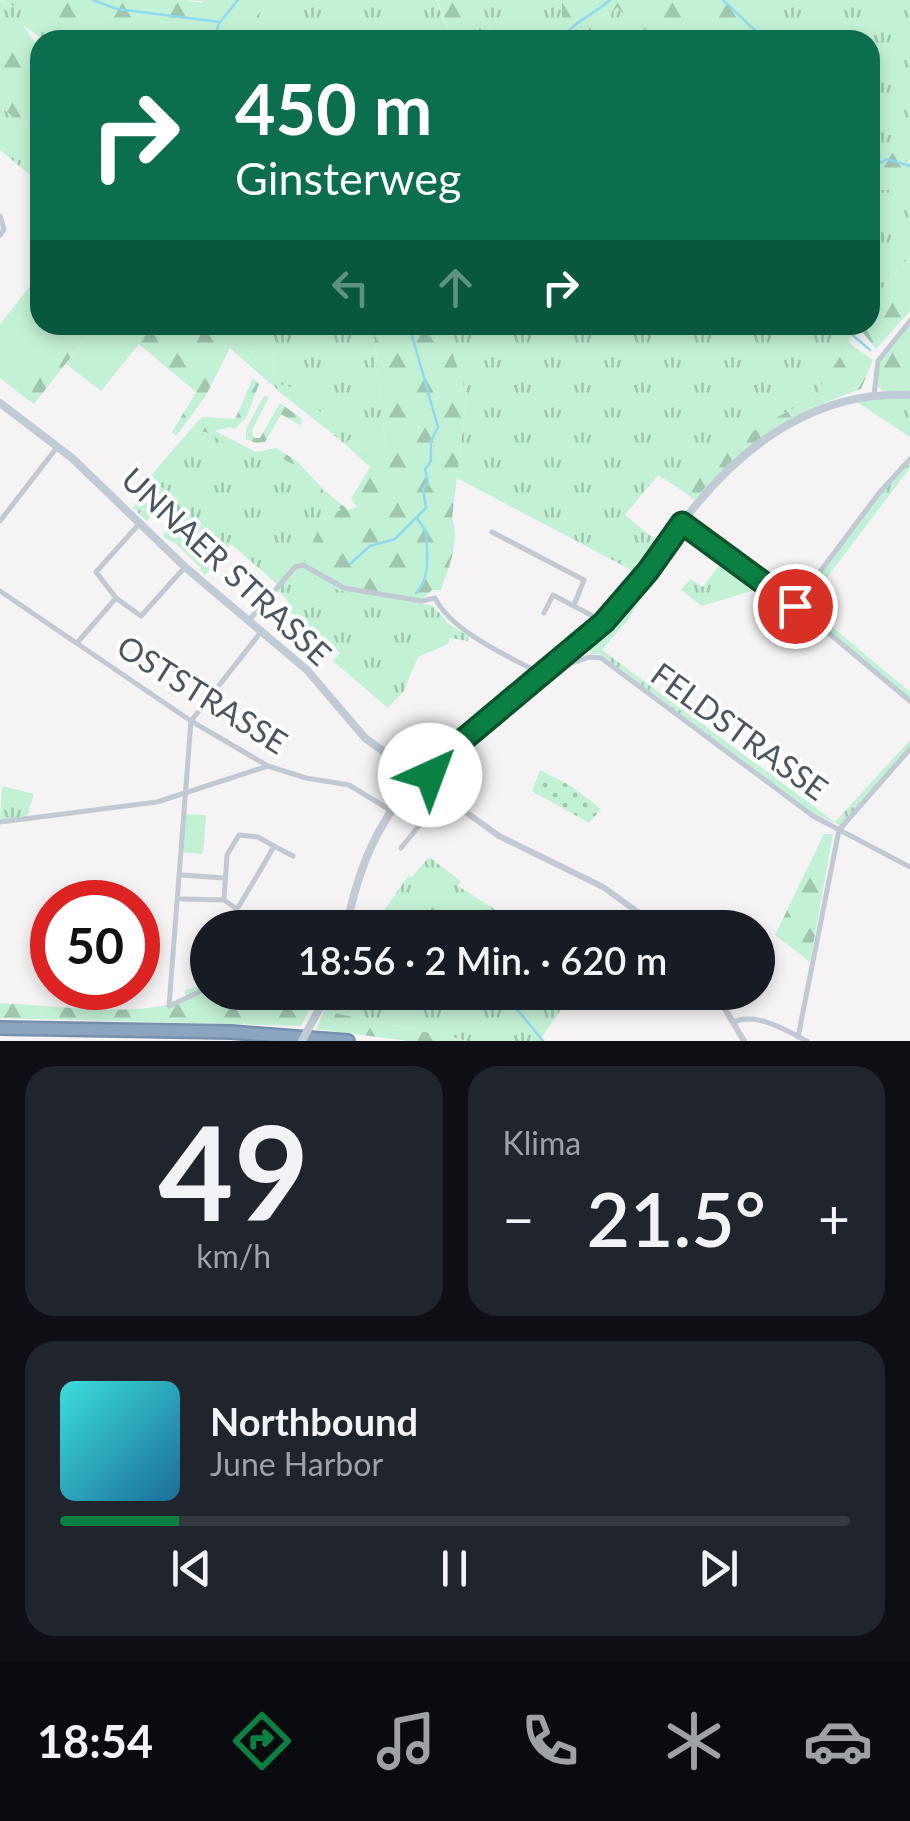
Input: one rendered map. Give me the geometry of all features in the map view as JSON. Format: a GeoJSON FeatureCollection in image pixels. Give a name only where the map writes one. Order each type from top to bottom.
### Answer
{"type":"FeatureCollection","features":[{"type":"Feature","properties":{"kind":"highway"},"geometry":{"type":"LineString","coordinates":[[0,1028],[231,1032],[348,1041]]}},
{"type":"Feature","properties":{"kind":"main road"},"geometry":{"type":"LineString","coordinates":[[427,770],[604,622],[725,473],[780,428],[822,407],[874,395],[910,394]]}},
{"type":"Feature","properties":{"kind":"main road","name":"UNNAER STRASSE"},"geometry":{"type":"LineString","coordinates":[[0,403],[58,446],[186,567],[307,670],[365,738],[412,772]]}},
{"type":"Feature","properties":{"kind":"main road"},"geometry":{"type":"LineString","coordinates":[[351,910],[365,856],[390,810],[413,784],[412,772],[418,768],[427,770]]}},
{"type":"Feature","properties":{"kind":"main road"},"geometry":{"type":"LineString","coordinates":[[413,784],[427,784],[427,770]]}},
{"type":"Feature","properties":{"kind":"main road"},"geometry":{"type":"LineString","coordinates":[[302,1041],[318,1010]]}},
{"type":"Feature","properties":{"kind":"street"},"geometry":{"type":"LineString","coordinates":[[0,216],[4,229],[0,235]]}},
{"type":"Feature","properties":{"kind":"street"},"geometry":{"type":"LineString","coordinates":[[874,395],[874,373],[881,354],[910,322]]}},
{"type":"Feature","properties":{"kind":"street"},"geometry":{"type":"LineString","coordinates":[[0,521],[58,446]]}},
{"type":"Feature","properties":{"kind":"street"},"geometry":{"type":"LineString","coordinates":[[795,606],[879,493],[910,459]]}},
{"type":"Feature","properties":{"kind":"street"},"geometry":{"type":"LineString","coordinates":[[682,523],[795,606],[910,701]]}},
{"type":"Feature","properties":{"kind":"street"},"geometry":{"type":"LineString","coordinates":[[140,524],[96,572],[116,598],[141,616],[186,567]]}},
{"type":"Feature","properties":{"kind":"street"},"geometry":{"type":"LineString","coordinates":[[492,532],[584,580],[574,605]]}},
{"type":"Feature","properties":{"kind":"street"},"geometry":{"type":"LineString","coordinates":[[251,618],[294,567],[303,566],[344,588],[422,601],[435,598],[443,614],[461,629],[542,674]]}},
{"type":"Feature","properties":{"kind":"street","name":"OSTSTRASSE"},"geometry":{"type":"LineString","coordinates":[[0,591],[190,721],[268,766],[306,778],[349,785],[390,810]]}},
{"type":"Feature","properties":{"kind":"street"},"geometry":{"type":"LineString","coordinates":[[544,613],[552,594],[604,622]]}},
{"type":"Feature","properties":{"kind":"street"},"geometry":{"type":"LineString","coordinates":[[77,643],[116,598]]}},
{"type":"Feature","properties":{"kind":"street"},"geometry":{"type":"LineString","coordinates":[[190,996],[169,1006],[190,721],[261,632]]}},
{"type":"Feature","properties":{"kind":"street","name":"FELDSTRASSE"},"geometry":{"type":"LineString","coordinates":[[542,674],[589,657],[601,658],[813,816],[910,867]]}},
{"type":"Feature","properties":{"kind":"street"},"geometry":{"type":"LineString","coordinates":[[798,1037],[838,830],[910,749]]}},
{"type":"Feature","properties":{"kind":"street"},"geometry":{"type":"LineString","coordinates":[[0,822],[184,796],[268,766]]}},
{"type":"Feature","properties":{"kind":"street"},"geometry":{"type":"LineString","coordinates":[[427,784],[500,836],[603,887],[635,910]]}},
{"type":"Feature","properties":{"kind":"street"},"geometry":{"type":"LineString","coordinates":[[400,848],[443,796]]}},
{"type":"Feature","properties":{"kind":"street"},"geometry":{"type":"LineString","coordinates":[[224,900],[227,854],[239,835],[258,837],[293,856]]}},
{"type":"Feature","properties":{"kind":"street"},"geometry":{"type":"LineString","coordinates":[[182,899],[224,900],[237,909],[274,846]]}},
{"type":"Feature","properties":{"kind":"street"},"geometry":{"type":"LineString","coordinates":[[182,875],[225,878]]}},
{"type":"Feature","properties":{"kind":"street"},"geometry":{"type":"LineString","coordinates":[[726,1010],[744,1041]]}},
{"type":"Feature","properties":{"kind":"street"},"geometry":{"type":"LineString","coordinates":[[734,1022],[758,1020],[807,1041]]}},
{"type":"Feature","properties":{"kind":"green space"},"geometry":{"type":"Polygon","coordinates":[[[0,0],[66,20],[204,23],[202,1],[184,0],[215,0],[215,6],[247,25],[272,0],[436,0],[448,30],[30,30],[23,25],[30,35],[30,67],[0,34],[0,0]]]}},
{"type":"Feature","properties":{"kind":"green space"},"geometry":{"type":"Polygon","coordinates":[[[3,0],[184,0],[214,5],[215,0],[272,0],[248,25],[216,7],[220,24],[67,20],[56,30],[3,0]]]}},
{"type":"Feature","properties":{"kind":"green space"},"geometry":{"type":"Polygon","coordinates":[[[217,0],[260,0],[246,30],[230,30],[217,0]]]}},
{"type":"Feature","properties":{"kind":"green space"},"geometry":{"type":"Polygon","coordinates":[[[437,0],[477,0],[490,30],[448,30],[437,0]]]}},
{"type":"Feature","properties":{"kind":"green space"},"geometry":{"type":"Polygon","coordinates":[[[477,0],[562,0],[562,30],[490,30],[477,0]]]}},
{"type":"Feature","properties":{"kind":"green space"},"geometry":{"type":"Polygon","coordinates":[[[562,0],[685,0],[685,30],[640,30],[617,7],[597,30],[562,30],[562,0]]]}},
{"type":"Feature","properties":{"kind":"green space"},"geometry":{"type":"Polygon","coordinates":[[[685,0],[701,0],[726,30],[685,30],[685,0]]]}},
{"type":"Feature","properties":{"kind":"green space"},"geometry":{"type":"Polygon","coordinates":[[[701,0],[774,0],[762,20],[770,30],[726,30],[701,0]]]}},
{"type":"Feature","properties":{"kind":"green space"},"geometry":{"type":"Polygon","coordinates":[[[774,0],[910,0],[910,164],[880,144],[880,30],[770,30],[761,20],[774,0]]]}},
{"type":"Feature","properties":{"kind":"green space"},"geometry":{"type":"Polygon","coordinates":[[[617,7],[640,30],[597,30],[617,7]]]}},
{"type":"Feature","properties":{"kind":"green space"},"geometry":{"type":"Polygon","coordinates":[[[0,34],[30,67],[30,129],[0,107],[0,34]]]}},
{"type":"Feature","properties":{"kind":"green space"},"geometry":{"type":"Polygon","coordinates":[[[0,107],[30,129],[30,175],[0,150],[0,107]]]}},
{"type":"Feature","properties":{"kind":"green space"},"geometry":{"type":"Polygon","coordinates":[[[880,144],[910,164],[910,189],[880,190],[880,144]]]}},
{"type":"Feature","properties":{"kind":"green space"},"geometry":{"type":"Polygon","coordinates":[[[910,189],[910,256],[880,290],[881,225],[880,190],[910,189]]]}},
{"type":"Feature","properties":{"kind":"green space"},"geometry":{"type":"Polygon","coordinates":[[[910,256],[910,311],[876,349],[865,335],[880,335],[880,290],[910,256]]]}},
{"type":"Feature","properties":{"kind":"green space"},"geometry":{"type":"Polygon","coordinates":[[[30,286],[30,335],[72,335],[24,397],[0,378],[0,324],[30,286]]]}},
{"type":"Feature","properties":{"kind":"green space"},"geometry":{"type":"Polygon","coordinates":[[[910,325],[910,392],[883,391],[877,386],[880,360],[910,325]]]}},
{"type":"Feature","properties":{"kind":"green space"},"geometry":{"type":"Polygon","coordinates":[[[72,335],[88,335],[34,404],[24,397],[72,335]]]}},
{"type":"Feature","properties":{"kind":"green space"},"geometry":{"type":"Polygon","coordinates":[[[88,335],[115,335],[134,350],[101,391],[66,364],[88,335]]]}},
{"type":"Feature","properties":{"kind":"green space"},"geometry":{"type":"Polygon","coordinates":[[[115,335],[243,335],[240,340],[257,359],[267,347],[274,348],[273,386],[230,348],[205,397],[176,436],[172,432],[196,392],[139,344],[134,350],[115,335]]]}},
{"type":"Feature","properties":{"kind":"green space"},"geometry":{"type":"Polygon","coordinates":[[[242,335],[374,335],[386,450],[382,459],[349,440],[346,445],[329,431],[331,426],[279,384],[277,390],[273,384],[274,348],[258,360],[239,339],[242,335]]]}},
{"type":"Feature","properties":{"kind":"green space"},"geometry":{"type":"Polygon","coordinates":[[[374,335],[442,335],[449,343],[467,395],[452,518],[452,554],[441,590],[432,590],[422,599],[341,591],[313,577],[303,565],[324,516],[341,510],[320,492],[322,488],[348,510],[357,507],[351,499],[370,467],[346,445],[348,440],[381,458],[386,450],[374,335]]]}},
{"type":"Feature","properties":{"kind":"green space"},"geometry":{"type":"Polygon","coordinates":[[[439,335],[850,335],[812,399],[760,426],[696,479],[686,493],[658,475],[625,515],[662,545],[639,574],[457,478],[467,395],[439,335]]]}},
{"type":"Feature","properties":{"kind":"green space"},"geometry":{"type":"Polygon","coordinates":[[[849,343],[873,360],[861,389],[812,408],[769,432],[731,462],[694,500],[686,493],[696,479],[760,426],[812,399],[849,343]]]}},
{"type":"Feature","properties":{"kind":"green space"},"geometry":{"type":"Polygon","coordinates":[[[253,378],[259,384],[247,416],[235,429],[215,431],[256,452],[276,448],[297,461],[295,465],[270,453],[249,457],[206,432],[189,431],[202,417],[235,419],[253,378]]]}},
{"type":"Feature","properties":{"kind":"green space"},"geometry":{"type":"Polygon","coordinates":[[[279,384],[309,400],[331,427],[329,431],[277,390],[279,384]]]}},
{"type":"Feature","properties":{"kind":"green space"},"geometry":{"type":"Polygon","coordinates":[[[264,396],[269,397],[252,430],[254,438],[260,438],[280,403],[302,419],[301,426],[281,414],[265,442],[256,443],[246,439],[246,429],[264,396]]]}},
{"type":"Feature","properties":{"kind":"green space"},"geometry":{"type":"Polygon","coordinates":[[[910,396],[910,437],[854,400],[910,396]]]}},
{"type":"Feature","properties":{"kind":"green space"},"geometry":{"type":"Polygon","coordinates":[[[189,431],[206,432],[248,456],[270,453],[295,465],[297,461],[342,511],[386,596],[433,606],[449,624],[468,636],[468,641],[450,638],[448,644],[418,657],[404,691],[388,708],[333,661],[340,653],[283,606],[288,600],[278,591],[277,584],[231,544],[205,575],[199,569],[204,562],[176,535],[190,515],[161,487],[139,514],[133,507],[149,478],[189,431]]]}},
{"type":"Feature","properties":{"kind":"green space"},"geometry":{"type":"Polygon","coordinates":[[[910,460],[910,468],[806,605],[910,692],[910,699],[798,605],[910,460]]]}},
{"type":"Feature","properties":{"kind":"green space"},"geometry":{"type":"Polygon","coordinates":[[[161,487],[189,505],[190,515],[176,535],[205,562],[200,567],[162,536],[177,514],[163,503],[147,521],[139,514],[161,487]]]}},
{"type":"Feature","properties":{"kind":"green space"},"geometry":{"type":"Polygon","coordinates":[[[725,557],[768,586],[702,606],[681,590],[691,579],[703,587],[725,557]]]}},
{"type":"Feature","properties":{"kind":"green space"},"geometry":{"type":"Polygon","coordinates":[[[627,597],[640,599],[629,619],[602,650],[835,822],[910,740],[910,746],[840,825],[814,814],[600,654],[591,654],[585,638],[627,597]]]}},
{"type":"Feature","properties":{"kind":"green space"},"geometry":{"type":"Polygon","coordinates":[[[540,770],[571,786],[601,809],[589,823],[532,791],[540,770]]]}},
{"type":"Feature","properties":{"kind":"green space"},"geometry":{"type":"Polygon","coordinates":[[[2,786],[34,794],[26,819],[0,822],[2,786]]]}},
{"type":"Feature","properties":{"kind":"green space"},"geometry":{"type":"Polygon","coordinates":[[[182,814],[206,815],[203,854],[179,852],[182,814]]]}},
{"type":"Feature","properties":{"kind":"green space"},"geometry":{"type":"Polygon","coordinates":[[[824,834],[833,834],[810,962],[775,935],[824,834]]]}},
{"type":"Feature","properties":{"kind":"green space"},"geometry":{"type":"Polygon","coordinates":[[[429,857],[461,881],[458,886],[496,910],[384,910],[409,875],[412,877],[429,857]]]}},
{"type":"Feature","properties":{"kind":"green space"},"geometry":{"type":"Polygon","coordinates":[[[190,989],[190,1010],[309,1010],[301,1026],[0,1018],[0,1003],[30,1005],[30,1010],[160,1010],[160,1006],[185,999],[185,990],[190,989]]]}},
{"type":"Feature","properties":{"kind":"green space"},"geometry":{"type":"Polygon","coordinates":[[[324,1010],[335,1010],[334,1013],[468,1041],[409,1041],[316,1029],[324,1010]]]}},
{"type":"Feature","properties":{"kind":"green space"},"geometry":{"type":"Polygon","coordinates":[[[560,1010],[542,1037],[544,1041],[468,1041],[333,1013],[560,1010]]]}},
{"type":"Feature","properties":{"kind":"waterway"},"geometry":{"type":"LineString","coordinates":[[93,0],[117,9],[220,22],[238,0]]}},
{"type":"Feature","properties":{"kind":"waterway"},"geometry":{"type":"LineString","coordinates":[[570,30],[610,0]]}},
{"type":"Feature","properties":{"kind":"waterway"},"geometry":{"type":"LineString","coordinates":[[723,0],[754,30]]}},
{"type":"Feature","properties":{"kind":"waterway"},"geometry":{"type":"LineString","coordinates":[[217,30],[219,23]]}},
{"type":"Feature","properties":{"kind":"waterway"},"geometry":{"type":"LineString","coordinates":[[880,163],[887,159],[910,166]]}},
{"type":"Feature","properties":{"kind":"waterway"},"geometry":{"type":"LineString","coordinates":[[350,564],[370,546],[395,539],[426,508],[425,469],[431,461],[431,441],[438,427],[412,335]]}},
{"type":"Feature","properties":{"kind":"waterway"},"geometry":{"type":"LineString","coordinates":[[853,335],[870,350]]}},
{"type":"Feature","properties":{"kind":"waterway"},"geometry":{"type":"LineString","coordinates":[[416,593],[424,580],[427,556],[426,532],[417,518]]}},
{"type":"Feature","properties":{"kind":"waterway"},"geometry":{"type":"LineString","coordinates":[[518,1010],[543,1041]]}},
{"type":"Feature","properties":{"kind":"route"},"geometry":{"type":"LineString","coordinates":[[430,775],[427,770],[604,622],[627,598],[682,523],[795,606]]}}]}
